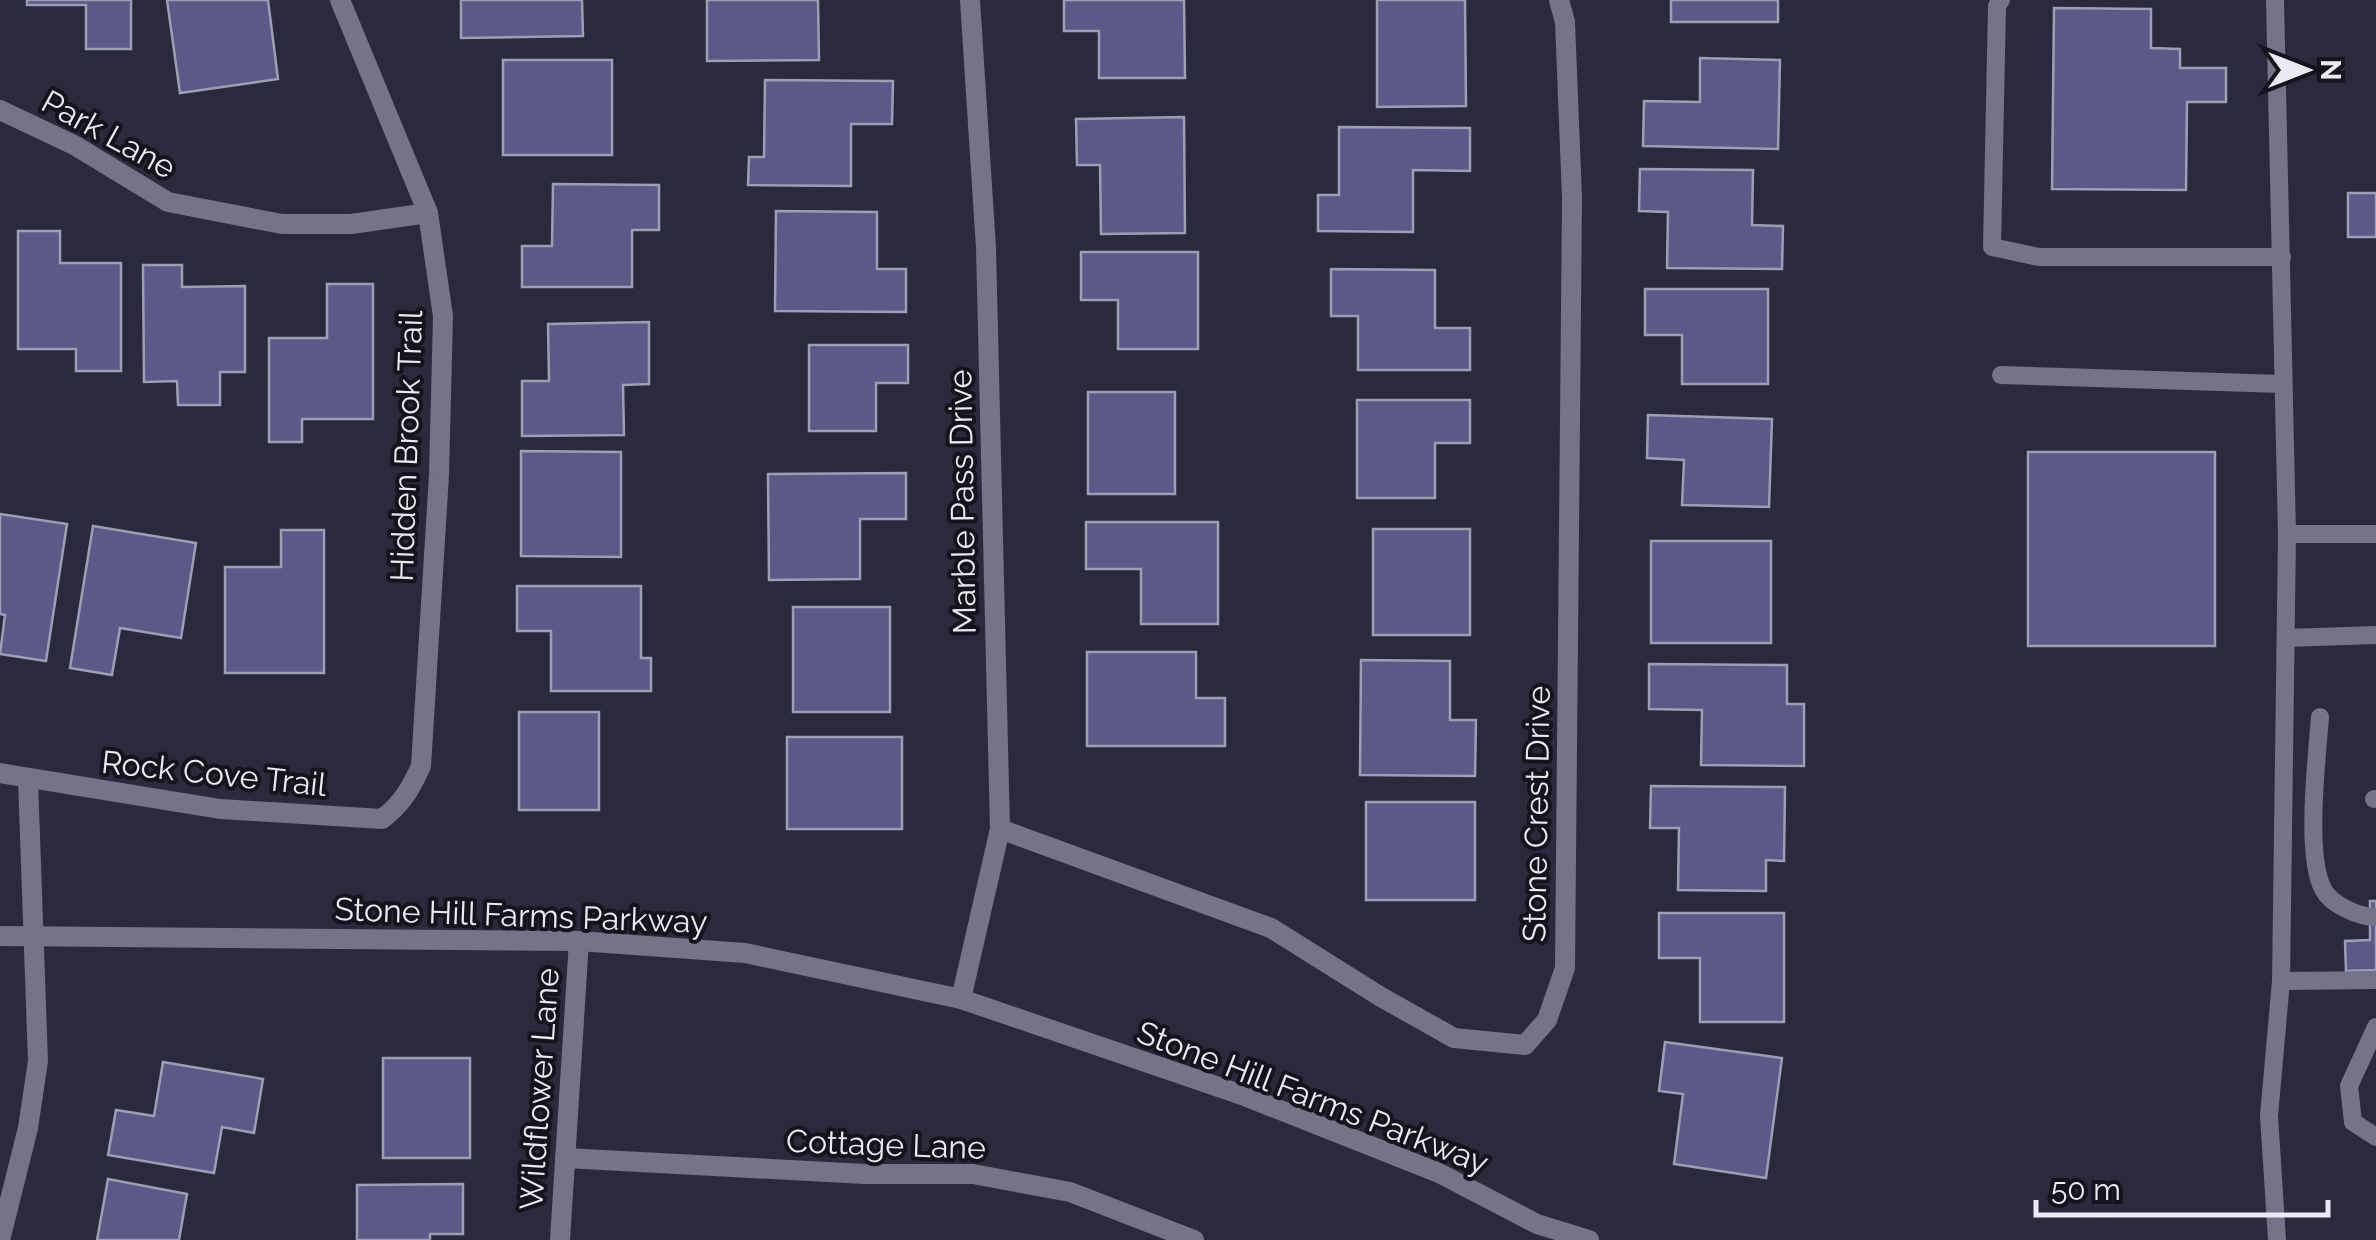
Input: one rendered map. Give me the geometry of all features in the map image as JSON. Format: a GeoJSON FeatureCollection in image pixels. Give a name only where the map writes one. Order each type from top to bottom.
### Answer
{"type":"FeatureCollection","features":[{"type":"Feature","properties":{"kind":"street","name":"Hidden Brook Trail"},"geometry":{"type":"LineString","coordinates":[[340,0],[428,213],[443,316],[439,475],[421,766],[411,790]]}},
{"type":"Feature","properties":{"kind":"street","name":"Marble Pass Drive"},"geometry":{"type":"LineString","coordinates":[[960,999],[1000,829],[986,248],[970,0]]}},
{"type":"Feature","properties":{"kind":"street","name":"Stone Crest Drive"},"geometry":{"type":"LineString","coordinates":[[1000,829],[1271,928],[1381,998],[1454,1038],[1524,1045],[1546,1020],[1564,968],[1565,948],[1572,198],[1560,0]]}},
{"type":"Feature","properties":{"kind":"street","name":"Park Lane"},"geometry":{"type":"LineString","coordinates":[[0,110],[74,145],[168,202],[282,224],[351,224],[428,213]]}},
{"type":"Feature","properties":{"kind":"street","name":"Rock Cove Trail"},"geometry":{"type":"LineString","coordinates":[[0,773],[220,809],[382,818],[397,808],[411,790]]}},
{"type":"Feature","properties":{"kind":"street"},"geometry":{"type":"LineString","coordinates":[[0,1240],[28,1128],[38,1060],[28,780]]}},
{"type":"Feature","properties":{"kind":"street","name":"Stone Hill Farms Parkway"},"geometry":{"type":"LineString","coordinates":[[0,936],[579,941],[745,954],[960,999],[1242,1096],[1439,1173],[1538,1224],[1589,1240]]}},
{"type":"Feature","properties":{"kind":"street","name":"Wildflower Lane"},"geometry":{"type":"LineString","coordinates":[[560,1240],[579,941]]}},
{"type":"Feature","properties":{"kind":"street","name":"Cottage Lane"},"geometry":{"type":"LineString","coordinates":[[565,1158],[865,1174],[974,1174],[1070,1192],[1194,1240]]}},
{"type":"Feature","properties":{"kind":"street"},"geometry":{"type":"LineString","coordinates":[[1538,1224],[1552,1240]]}},
{"type":"Feature","properties":{"kind":"lane"},"geometry":{"type":"LineString","coordinates":[[2002,0],[1998,6],[1992,247],[2039,257],[2282,257]]}},
{"type":"Feature","properties":{"kind":"lane"},"geometry":{"type":"LineString","coordinates":[[2275,0],[2287,534],[2281,981],[2270,1116],[2276,1240]]}},
{"type":"Feature","properties":{"kind":"lane"},"geometry":{"type":"LineString","coordinates":[[2001,375],[2282,384]]}},
{"type":"Feature","properties":{"kind":"lane"},"geometry":{"type":"LineString","coordinates":[[2287,534],[2376,534]]}},
{"type":"Feature","properties":{"kind":"lane"},"geometry":{"type":"LineString","coordinates":[[2286,638],[2376,636]]}},
{"type":"Feature","properties":{"kind":"lane"},"geometry":{"type":"LineString","coordinates":[[2320,717],[2315,786],[2316,870],[2324,893],[2360,917],[2376,917]]}},
{"type":"Feature","properties":{"kind":"lane"},"geometry":{"type":"LineString","coordinates":[[2281,981],[2376,980]]}},
{"type":"Feature","properties":{"kind":"lane"},"geometry":{"type":"LineString","coordinates":[[2376,1027],[2349,1086],[2353,1122],[2376,1137]]}},
{"type":"Feature","properties":{"kind":"building"},"geometry":{"type":"Polygon","coordinates":[[[27,0],[131,0],[131,49],[86,49],[86,5],[27,5],[27,0]]]}},
{"type":"Feature","properties":{"kind":"building"},"geometry":{"type":"Polygon","coordinates":[[[167,0],[268,0],[278,79],[180,93],[167,0]]]}},
{"type":"Feature","properties":{"kind":"building"},"geometry":{"type":"Polygon","coordinates":[[[461,0],[582,0],[583,36],[461,38],[461,0]]]}},
{"type":"Feature","properties":{"kind":"building"},"geometry":{"type":"Polygon","coordinates":[[[707,0],[818,0],[819,60],[707,61],[707,0]]]}},
{"type":"Feature","properties":{"kind":"building"},"geometry":{"type":"Polygon","coordinates":[[[1064,0],[1184,0],[1185,78],[1099,78],[1099,31],[1064,31],[1064,0]]]}},
{"type":"Feature","properties":{"kind":"building"},"geometry":{"type":"Polygon","coordinates":[[[1377,0],[1465,0],[1466,106],[1377,107],[1377,0]]]}},
{"type":"Feature","properties":{"kind":"building"},"geometry":{"type":"Polygon","coordinates":[[[1671,0],[1778,0],[1778,22],[1671,22],[1671,0]]]}},
{"type":"Feature","properties":{"kind":"building"},"geometry":{"type":"Polygon","coordinates":[[[2054,8],[2151,9],[2151,48],[2180,49],[2180,68],[2226,68],[2226,102],[2187,102],[2186,190],[2052,189],[2054,8]]]}},
{"type":"Feature","properties":{"kind":"building"},"geometry":{"type":"Polygon","coordinates":[[[1700,58],[1780,60],[1778,149],[1643,146],[1644,101],[1700,102],[1700,58]]]}},
{"type":"Feature","properties":{"kind":"building"},"geometry":{"type":"Polygon","coordinates":[[[503,60],[612,60],[612,155],[503,155],[503,60]]]}},
{"type":"Feature","properties":{"kind":"building"},"geometry":{"type":"Polygon","coordinates":[[[765,80],[893,81],[892,124],[851,124],[851,186],[748,185],[749,157],[764,157],[765,80]]]}},
{"type":"Feature","properties":{"kind":"building"},"geometry":{"type":"Polygon","coordinates":[[[1184,117],[1185,233],[1101,234],[1100,165],[1077,165],[1076,119],[1184,117]]]}},
{"type":"Feature","properties":{"kind":"building"},"geometry":{"type":"Polygon","coordinates":[[[1339,127],[1470,128],[1470,171],[1413,170],[1413,232],[1318,231],[1318,195],[1339,195],[1339,127]]]}},
{"type":"Feature","properties":{"kind":"building"},"geometry":{"type":"Polygon","coordinates":[[[1640,169],[1753,170],[1752,225],[1783,226],[1782,269],[1667,268],[1668,212],[1639,211],[1640,169]]]}},
{"type":"Feature","properties":{"kind":"building"},"geometry":{"type":"Polygon","coordinates":[[[553,184],[659,185],[659,230],[632,230],[632,287],[522,287],[522,246],[552,246],[553,184]]]}},
{"type":"Feature","properties":{"kind":"building"},"geometry":{"type":"Polygon","coordinates":[[[2348,193],[2376,193],[2376,237],[2348,237],[2348,193]]]}},
{"type":"Feature","properties":{"kind":"building"},"geometry":{"type":"Polygon","coordinates":[[[776,211],[877,212],[877,269],[906,269],[906,312],[775,311],[776,211]]]}},
{"type":"Feature","properties":{"kind":"building"},"geometry":{"type":"Polygon","coordinates":[[[18,231],[60,231],[60,263],[121,263],[121,371],[76,371],[76,349],[18,349],[18,231]]]}},
{"type":"Feature","properties":{"kind":"building"},"geometry":{"type":"Polygon","coordinates":[[[1081,252],[1198,252],[1198,349],[1118,349],[1118,300],[1081,300],[1081,252]]]}},
{"type":"Feature","properties":{"kind":"building"},"geometry":{"type":"Polygon","coordinates":[[[143,265],[182,265],[182,287],[245,286],[245,372],[220,372],[220,405],[178,405],[177,381],[144,382],[143,265]]]}},
{"type":"Feature","properties":{"kind":"building"},"geometry":{"type":"Polygon","coordinates":[[[1331,269],[1435,270],[1435,328],[1470,328],[1470,370],[1358,370],[1358,316],[1331,316],[1331,269]]]}},
{"type":"Feature","properties":{"kind":"building"},"geometry":{"type":"Polygon","coordinates":[[[327,284],[373,284],[373,419],[302,419],[302,442],[269,442],[269,338],[327,338],[327,284]]]}},
{"type":"Feature","properties":{"kind":"building"},"geometry":{"type":"Polygon","coordinates":[[[1645,289],[1768,289],[1768,384],[1682,384],[1682,335],[1645,335],[1645,289]]]}},
{"type":"Feature","properties":{"kind":"building"},"geometry":{"type":"Polygon","coordinates":[[[649,322],[649,384],[623,385],[624,435],[522,436],[522,381],[549,381],[548,324],[649,322]]]}},
{"type":"Feature","properties":{"kind":"building"},"geometry":{"type":"Polygon","coordinates":[[[809,345],[908,345],[908,383],[876,383],[876,431],[809,431],[809,345]]]}},
{"type":"Feature","properties":{"kind":"building"},"geometry":{"type":"Polygon","coordinates":[[[1088,392],[1175,392],[1175,494],[1088,494],[1088,392]]]}},
{"type":"Feature","properties":{"kind":"building"},"geometry":{"type":"Polygon","coordinates":[[[1357,400],[1470,400],[1470,443],[1435,443],[1435,498],[1357,498],[1357,400]]]}},
{"type":"Feature","properties":{"kind":"building"},"geometry":{"type":"Polygon","coordinates":[[[1648,415],[1772,419],[1769,507],[1682,505],[1684,460],[1647,458],[1648,415]]]}},
{"type":"Feature","properties":{"kind":"building"},"geometry":{"type":"Polygon","coordinates":[[[521,451],[621,452],[621,557],[521,556],[521,451]]]}},
{"type":"Feature","properties":{"kind":"building"},"geometry":{"type":"Polygon","coordinates":[[[2028,452],[2215,452],[2215,646],[2028,646],[2028,452]]]}},
{"type":"Feature","properties":{"kind":"building"},"geometry":{"type":"Polygon","coordinates":[[[906,473],[906,519],[860,519],[860,579],[769,580],[768,474],[906,473]]]}},
{"type":"Feature","properties":{"kind":"building"},"geometry":{"type":"Polygon","coordinates":[[[0,514],[67,524],[46,661],[0,654],[5,615],[0,614],[0,514]]]}},
{"type":"Feature","properties":{"kind":"building"},"geometry":{"type":"Polygon","coordinates":[[[1086,522],[1218,522],[1218,624],[1141,624],[1141,569],[1086,569],[1086,522]]]}},
{"type":"Feature","properties":{"kind":"building"},"geometry":{"type":"Polygon","coordinates":[[[93,526],[196,543],[181,638],[120,628],[112,675],[70,668],[93,526]]]}},
{"type":"Feature","properties":{"kind":"building"},"geometry":{"type":"Polygon","coordinates":[[[1373,529],[1470,529],[1470,635],[1373,635],[1373,529]]]}},
{"type":"Feature","properties":{"kind":"building"},"geometry":{"type":"Polygon","coordinates":[[[281,530],[324,530],[324,673],[225,673],[225,567],[281,567],[281,530]]]}},
{"type":"Feature","properties":{"kind":"building"},"geometry":{"type":"Polygon","coordinates":[[[1651,541],[1771,541],[1771,643],[1651,643],[1651,541]]]}},
{"type":"Feature","properties":{"kind":"building"},"geometry":{"type":"Polygon","coordinates":[[[517,586],[641,586],[641,658],[651,658],[651,691],[551,691],[551,631],[517,631],[517,586]]]}},
{"type":"Feature","properties":{"kind":"building"},"geometry":{"type":"Polygon","coordinates":[[[793,607],[890,607],[890,712],[793,712],[793,607]]]}},
{"type":"Feature","properties":{"kind":"building"},"geometry":{"type":"Polygon","coordinates":[[[1087,652],[1196,652],[1196,698],[1225,698],[1225,746],[1087,746],[1087,652]]]}},
{"type":"Feature","properties":{"kind":"building"},"geometry":{"type":"Polygon","coordinates":[[[1361,660],[1450,661],[1450,720],[1476,720],[1475,776],[1360,775],[1361,660]]]}},
{"type":"Feature","properties":{"kind":"building"},"geometry":{"type":"Polygon","coordinates":[[[1649,664],[1787,665],[1787,704],[1804,704],[1804,766],[1701,765],[1702,710],[1649,709],[1649,664]]]}},
{"type":"Feature","properties":{"kind":"building"},"geometry":{"type":"Polygon","coordinates":[[[519,712],[599,712],[599,810],[519,810],[519,712]]]}},
{"type":"Feature","properties":{"kind":"building"},"geometry":{"type":"Polygon","coordinates":[[[787,737],[902,737],[902,829],[787,829],[787,737]]]}},
{"type":"Feature","properties":{"kind":"building"},"geometry":{"type":"Polygon","coordinates":[[[1651,786],[1785,787],[1784,861],[1766,860],[1766,891],[1678,890],[1679,828],[1650,828],[1651,786]]]}},
{"type":"Feature","properties":{"kind":"building"},"geometry":{"type":"Polygon","coordinates":[[[1366,802],[1475,802],[1475,900],[1366,900],[1366,802]]]}},
{"type":"Feature","properties":{"kind":"building"},"geometry":{"type":"Polygon","coordinates":[[[2370,901],[2376,901],[2376,970],[2346,971],[2345,941],[2370,940],[2370,901]]]}},
{"type":"Feature","properties":{"kind":"building"},"geometry":{"type":"Polygon","coordinates":[[[1659,913],[1784,913],[1784,1022],[1700,1022],[1700,958],[1659,958],[1659,913]]]}},
{"type":"Feature","properties":{"kind":"building"},"geometry":{"type":"Polygon","coordinates":[[[1665,1042],[1782,1058],[1766,1178],[1674,1164],[1683,1094],[1659,1091],[1665,1042]]]}},
{"type":"Feature","properties":{"kind":"building"},"geometry":{"type":"Polygon","coordinates":[[[383,1058],[470,1058],[470,1158],[383,1158],[383,1058]]]}},
{"type":"Feature","properties":{"kind":"building"},"geometry":{"type":"Polygon","coordinates":[[[163,1062],[263,1079],[254,1133],[222,1127],[214,1173],[108,1155],[116,1110],[154,1116],[163,1062]]]}},
{"type":"Feature","properties":{"kind":"building"},"geometry":{"type":"Polygon","coordinates":[[[108,1179],[187,1194],[179,1240],[97,1240],[108,1179]]]}},
{"type":"Feature","properties":{"kind":"building"},"geometry":{"type":"Polygon","coordinates":[[[463,1184],[463,1234],[430,1234],[430,1240],[357,1240],[357,1185],[463,1184]]]}}]}
